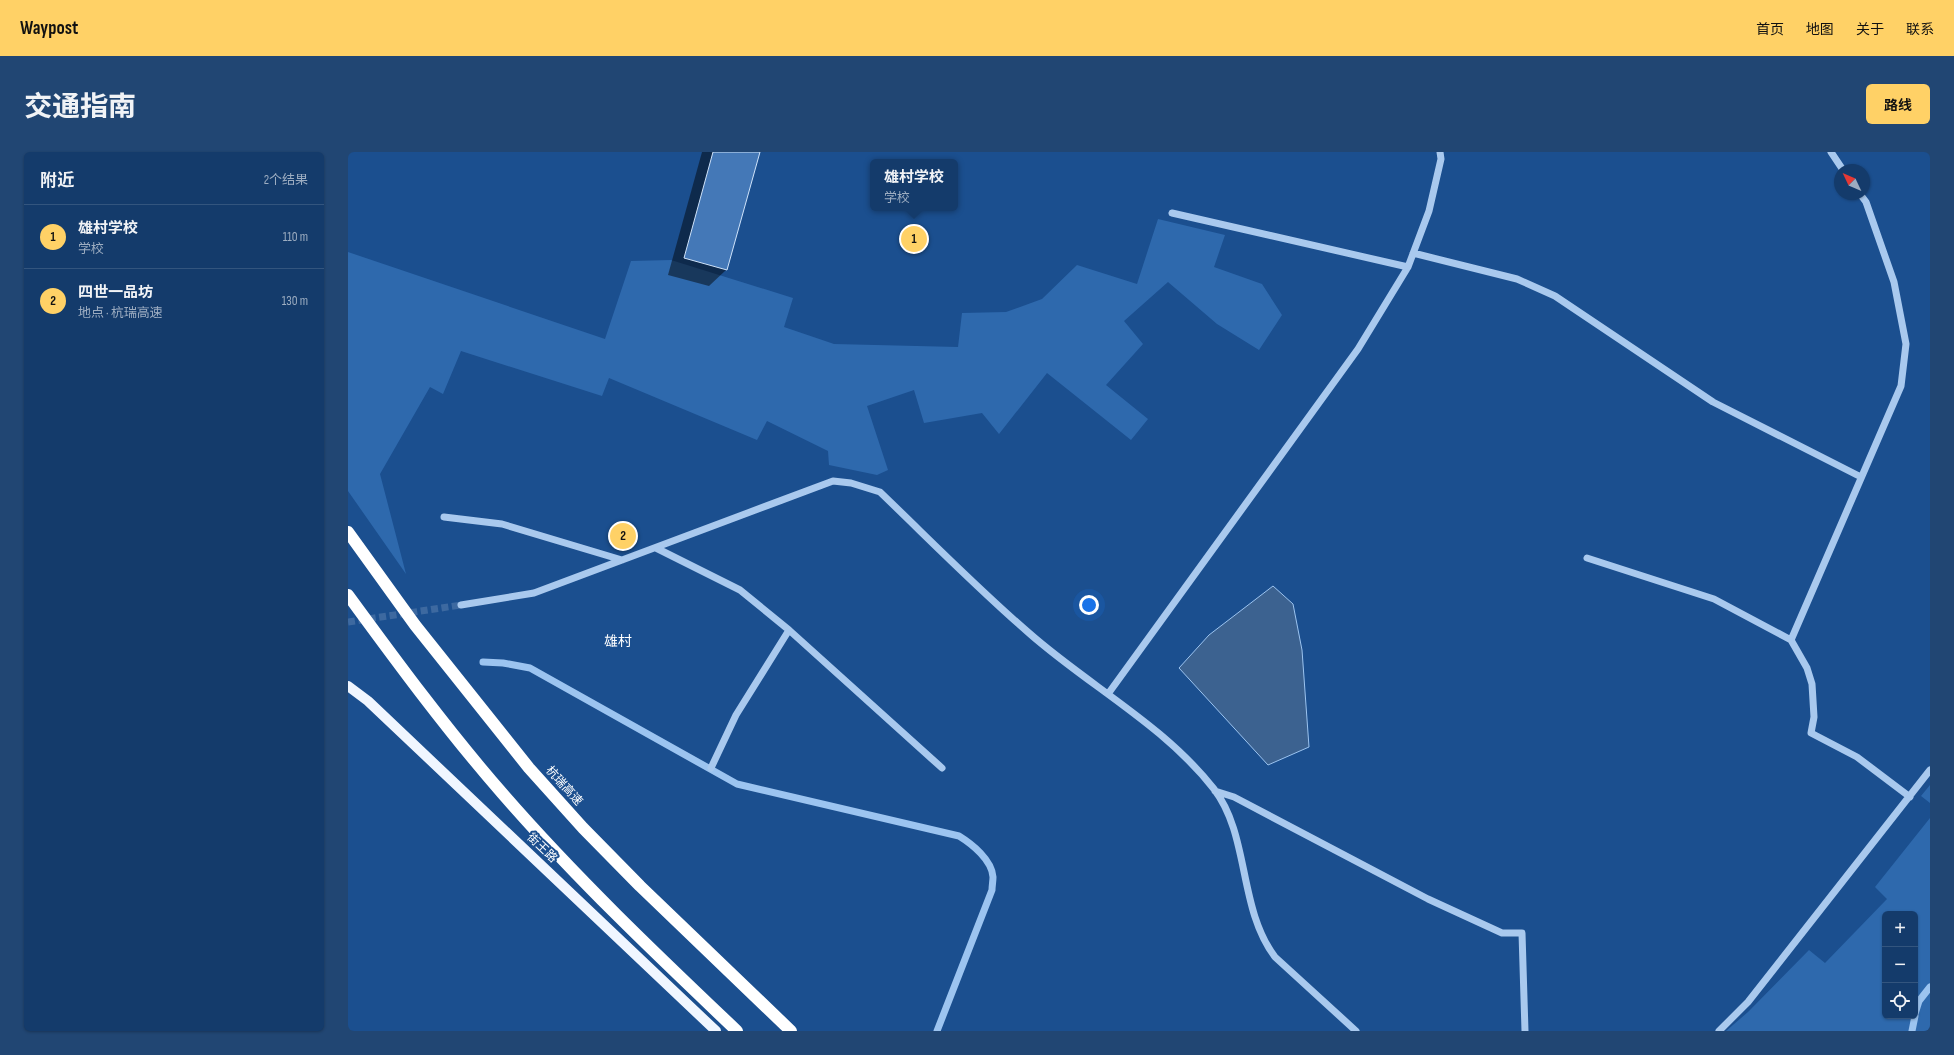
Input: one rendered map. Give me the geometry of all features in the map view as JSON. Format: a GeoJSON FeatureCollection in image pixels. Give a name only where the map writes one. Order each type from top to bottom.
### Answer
{"type":"FeatureCollection","features":[{"type":"Feature","properties":{"kind":"highway","name":"杭瑞高速"},"geometry":{"type":"LineString","coordinates":[[348,532],[415,625],[529,768],[583,828],[640,886],[791,1031]]}},
{"type":"Feature","properties":{"kind":"highway"},"geometry":{"type":"LineString","coordinates":[[348,595],[438,714],[506,798],[556,854],[737,1031]]}},
{"type":"Feature","properties":{"kind":"main road","name":"街王路"},"geometry":{"type":"LineString","coordinates":[[348,686],[368,700],[716,1031]]}},
{"type":"Feature","properties":{"kind":"street"},"geometry":{"type":"LineString","coordinates":[[1108,694],[1358,349],[1408,267],[1414,253],[1429,210],[1441,159],[1440,152]]}},
{"type":"Feature","properties":{"kind":"street"},"geometry":{"type":"LineString","coordinates":[[1831,152],[1839,164]]}},
{"type":"Feature","properties":{"kind":"street"},"geometry":{"type":"LineString","coordinates":[[1791,640],[1901,386],[1906,344],[1894,282],[1864,200]]}},
{"type":"Feature","properties":{"kind":"street"},"geometry":{"type":"LineString","coordinates":[[1172,213],[1408,267]]}},
{"type":"Feature","properties":{"kind":"street"},"geometry":{"type":"LineString","coordinates":[[1414,253],[1517,279],[1555,296],[1713,402],[1861,477]]}},
{"type":"Feature","properties":{"kind":"street"},"geometry":{"type":"LineString","coordinates":[[461,605],[534,593],[833,481],[866,487],[880,492],[1029,634],[1148,724],[1196,768],[1215,790],[1225,807],[1233,827],[1254,913],[1269,949],[1275,957],[1356,1031]]}},
{"type":"Feature","properties":{"kind":"street"},"geometry":{"type":"LineString","coordinates":[[444,517],[502,524],[622,560]]}},
{"type":"Feature","properties":{"kind":"street"},"geometry":{"type":"LineString","coordinates":[[656,548],[740,590],[789,630],[942,768]]}},
{"type":"Feature","properties":{"kind":"street"},"geometry":{"type":"LineString","coordinates":[[1588,558],[1714,599],[1791,640],[1807,668],[1812,684],[1814,717],[1811,733],[1857,757],[1910,797]]}},
{"type":"Feature","properties":{"kind":"street"},"geometry":{"type":"LineString","coordinates":[[711,768],[736,716],[789,630]]}},
{"type":"Feature","properties":{"kind":"street"},"geometry":{"type":"LineString","coordinates":[[1719,1031],[1748,1002],[1930,770]]}},
{"type":"Feature","properties":{"kind":"street"},"geometry":{"type":"LineString","coordinates":[[1215,790],[1234,797],[1428,899],[1502,933],[1522,933],[1525,1031]]}},
{"type":"Feature","properties":{"kind":"shaded area"},"geometry":{"type":"Polygon","coordinates":[[[1158,219],[1225,235],[1214,267],[1262,284],[1282,315],[1259,350],[1217,324],[1168,282],[1124,321],[1143,344],[1106,385],[1148,419],[1131,440],[1047,373],[999,434],[982,413],[924,423],[914,390],[867,406],[888,470],[877,475],[829,465],[828,451],[767,421],[757,440],[609,378],[602,396],[461,351],[443,394],[430,387],[380,474],[406,574],[348,491],[348,252],[605,339],[631,261],[671,260],[793,298],[784,327],[834,344],[958,347],[962,313],[1006,312],[1042,299],[1077,265],[1137,284],[1158,219]]]}},
{"type":"Feature","properties":{"kind":"shaded area"},"geometry":{"type":"Polygon","coordinates":[[[1273,586],[1293,604],[1302,650],[1309,747],[1268,765],[1179,668],[1209,635],[1273,586]]]}},
{"type":"Feature","properties":{"kind":"shaded area"},"geometry":{"type":"Polygon","coordinates":[[[1930,785],[1930,803],[1921,796],[1930,785]]]}},
{"type":"Feature","properties":{"kind":"shaded area"},"geometry":{"type":"Polygon","coordinates":[[[1930,818],[1930,1031],[1726,1031],[1748,1012],[1809,950],[1825,963],[1887,899],[1875,887],[1930,818]]]}},
{"type":"Feature","properties":{"kind":"building"},"geometry":{"type":"Polygon","coordinates":[[[713,152],[760,152],[727,270],[684,258],[713,152]]]}},
{"type":"Feature","properties":{"kind":"waterway"},"geometry":{"type":"LineString","coordinates":[[483,662],[503,663],[530,668],[737,784],[959,836],[970,843],[985,859],[992,871],[992,890],[937,1031]]}},
{"type":"Feature","properties":{"kind":"waterway"},"geometry":{"type":"LineString","coordinates":[[1918,1004],[1930,987]]}},
{"type":"Feature","properties":{"kind":"waterway"},"geometry":{"type":"LineString","coordinates":[[1912,1031],[1914,1019]]}},
{"type":"Feature","properties":{"kind":"tunnel"},"geometry":{"type":"LineString","coordinates":[[348,622],[461,605]]}},
{"type":"Feature","properties":{"kind":"place","name":"雄村学校"},"geometry":{"type":"Point","coordinates":[914,239]}},
{"type":"Feature","properties":{"kind":"place","name":"四世一品坊"},"geometry":{"type":"Point","coordinates":[623,536]}},
{"type":"Feature","properties":{"kind":"district","name":"雄村"},"geometry":{"type":"Point","coordinates":[618,641]}}]}
